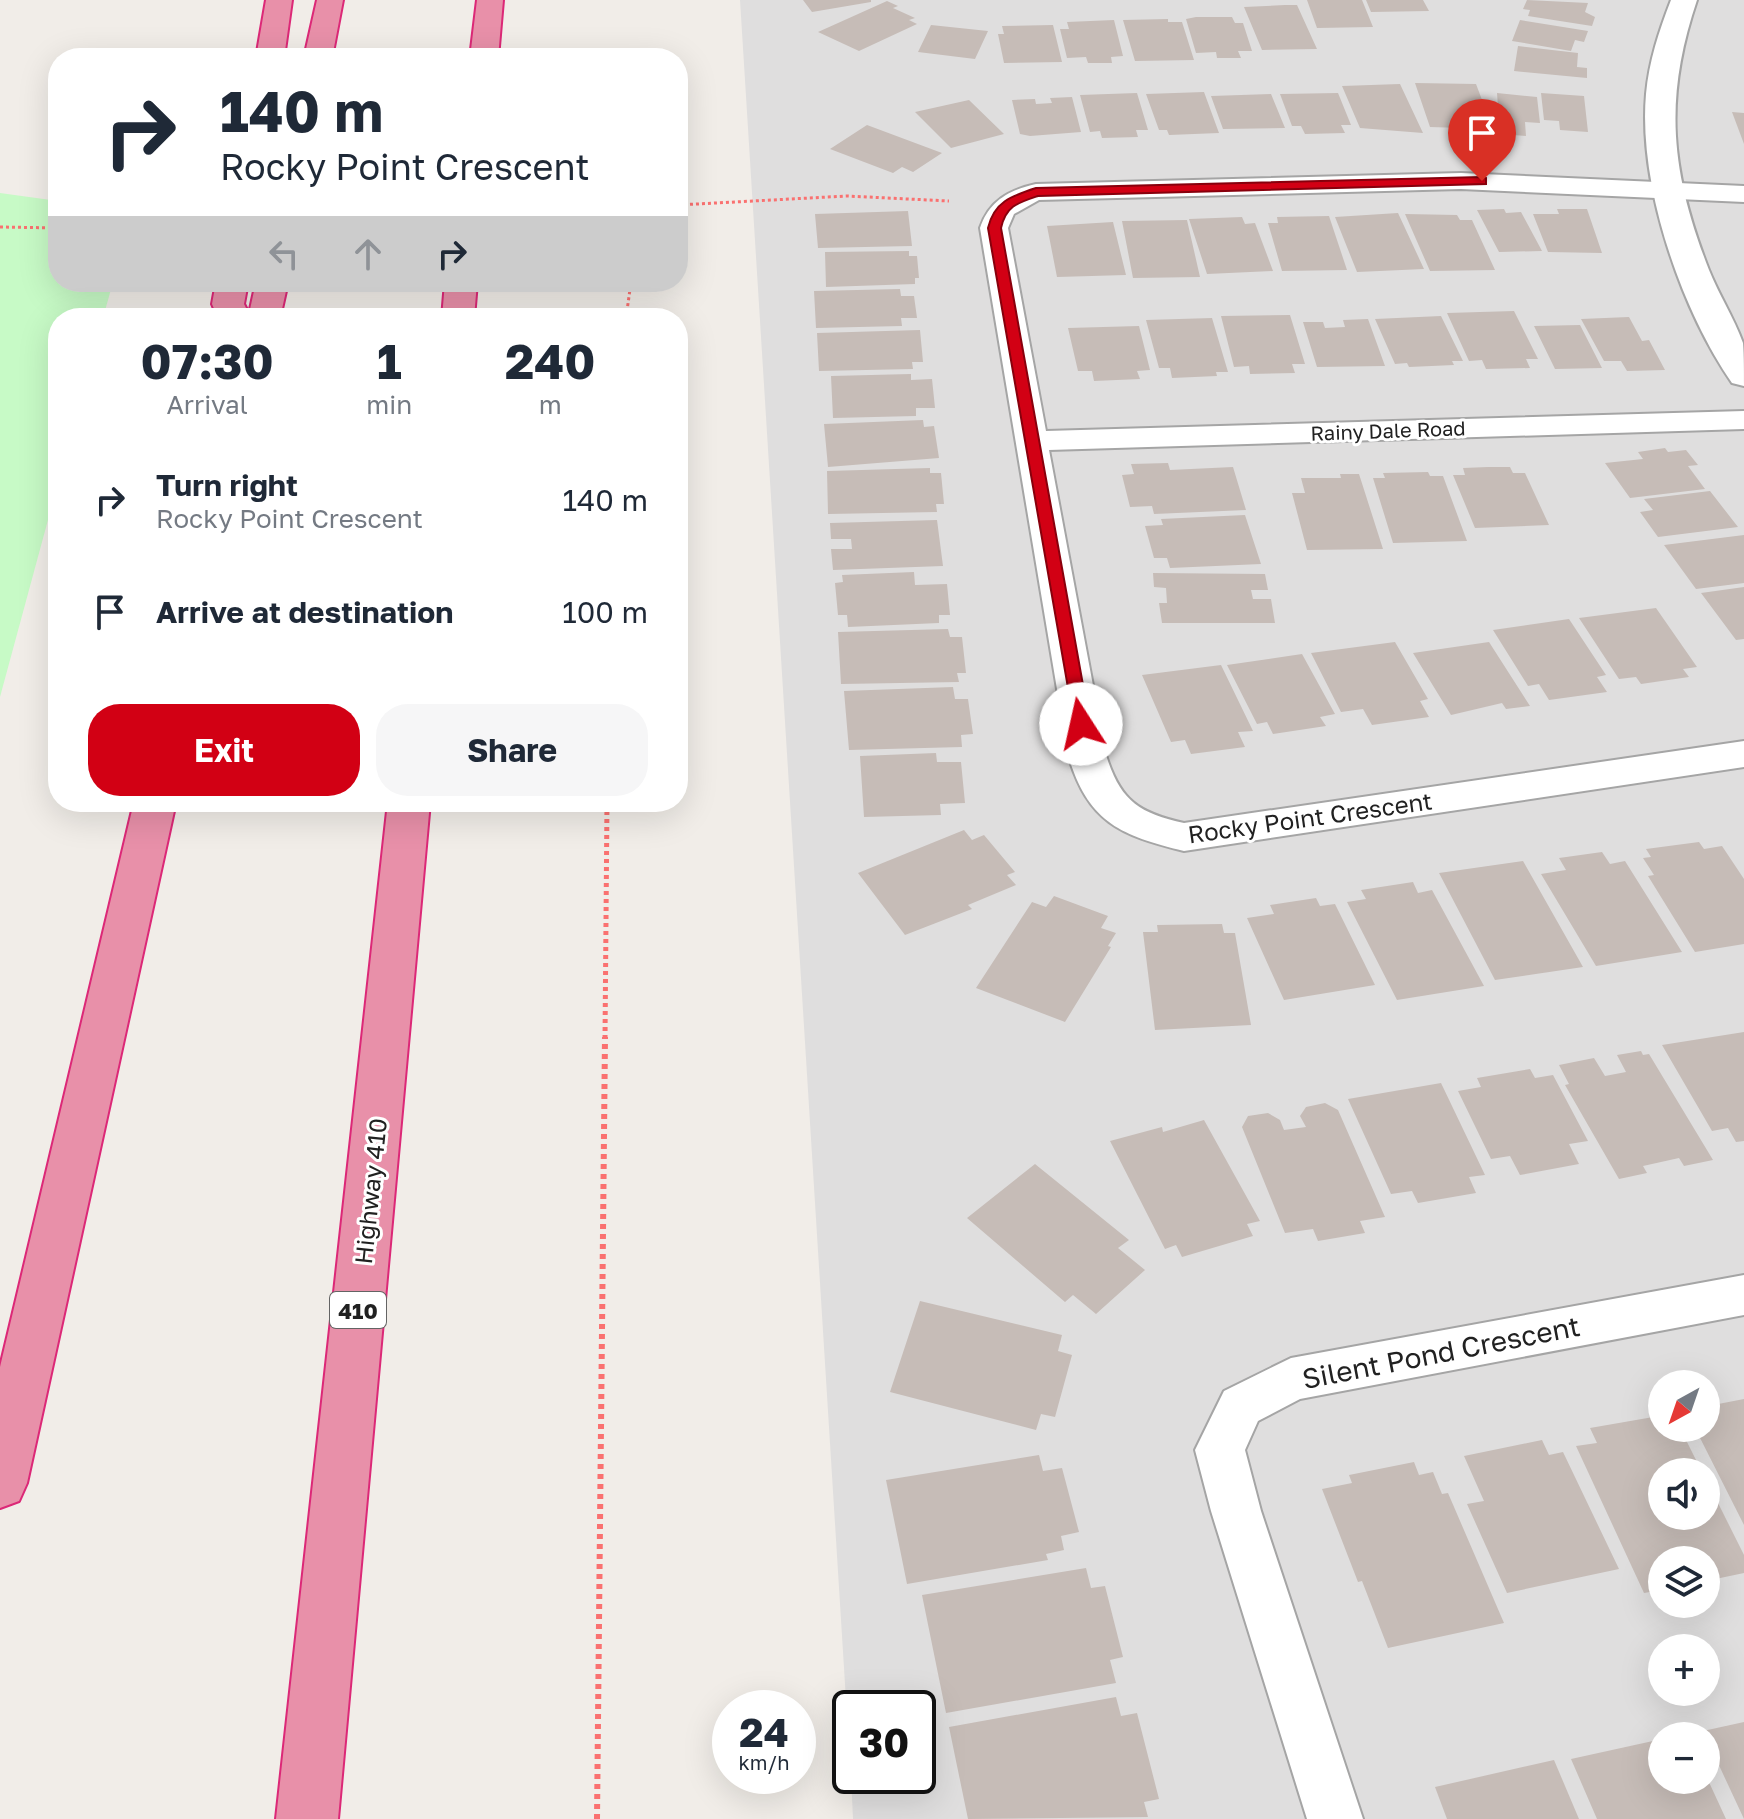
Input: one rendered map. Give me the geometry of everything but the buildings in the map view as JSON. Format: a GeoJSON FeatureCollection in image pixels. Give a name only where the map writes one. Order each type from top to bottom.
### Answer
{"type":"FeatureCollection","features":[{"type":"Feature","properties":{"kind":"highway"},"geometry":{"type":"LineString","coordinates":[[272,48],[279,0]]}},
{"type":"Feature","properties":{"kind":"highway"},"geometry":{"type":"LineString","coordinates":[[320,48],[330,0]]}},
{"type":"Feature","properties":{"kind":"highway"},"geometry":{"type":"LineString","coordinates":[[485,48],[490,0]]}},
{"type":"Feature","properties":{"kind":"highway"},"geometry":{"type":"LineString","coordinates":[[0,1483],[153,812]]}},
{"type":"Feature","properties":{"kind":"highway","name":"Highway 410"},"geometry":{"type":"LineString","coordinates":[[307,1819],[408,812]]}},
{"type":"Feature","properties":{"kind":"street"},"geometry":{"type":"LineString","coordinates":[[1684,0],[1664,54],[1657,98],[1668,190],[1703,297],[1744,376]]}},
{"type":"Feature","properties":{"kind":"street","name":"Rocky Point Crescent"},"geometry":{"type":"LineString","coordinates":[[1744,194],[1461,181],[1036,192],[1010,202],[998,211],[994,228],[1094,784],[1110,808],[1145,829],[1184,837],[1744,754]]}},
{"type":"Feature","properties":{"kind":"street","name":"Rainy Dale Road"},"geometry":{"type":"LineString","coordinates":[[1032,441],[1744,420]]}},
{"type":"Feature","properties":{"kind":"street","name":"Silent Pond Crescent"},"geometry":{"type":"LineString","coordinates":[[1335,1819],[1236,1511],[1220,1450],[1241,1406],[1291,1379],[1744,1295]]}},
{"type":"Feature","properties":{"kind":"path"},"geometry":{"type":"LineString","coordinates":[[688,204],[847,196],[949,201]]}},
{"type":"Feature","properties":{"kind":"path"},"geometry":{"type":"LineString","coordinates":[[0,227],[48,228]]}},
{"type":"Feature","properties":{"kind":"path"},"geometry":{"type":"LineString","coordinates":[[597,1819],[607,812]]}},
{"type":"Feature","properties":{"kind":"shaded area"},"geometry":{"type":"Polygon","coordinates":[[[740,0],[1744,0],[1744,1819],[853,1819],[852,1794],[936,1794],[936,1690],[845,1690],[740,0]]]}},
{"type":"Feature","properties":{"kind":"green space"},"geometry":{"type":"Polygon","coordinates":[[[0,193],[48,200],[48,292],[110,292],[106,308],[48,308],[48,520],[0,697],[0,193]]]}},
{"type":"Feature","properties":{"kind":"route"},"geometry":{"type":"LineString","coordinates":[[1081,724],[994,228],[998,211],[1010,202],[1036,192],[1482,181]]}}]}
